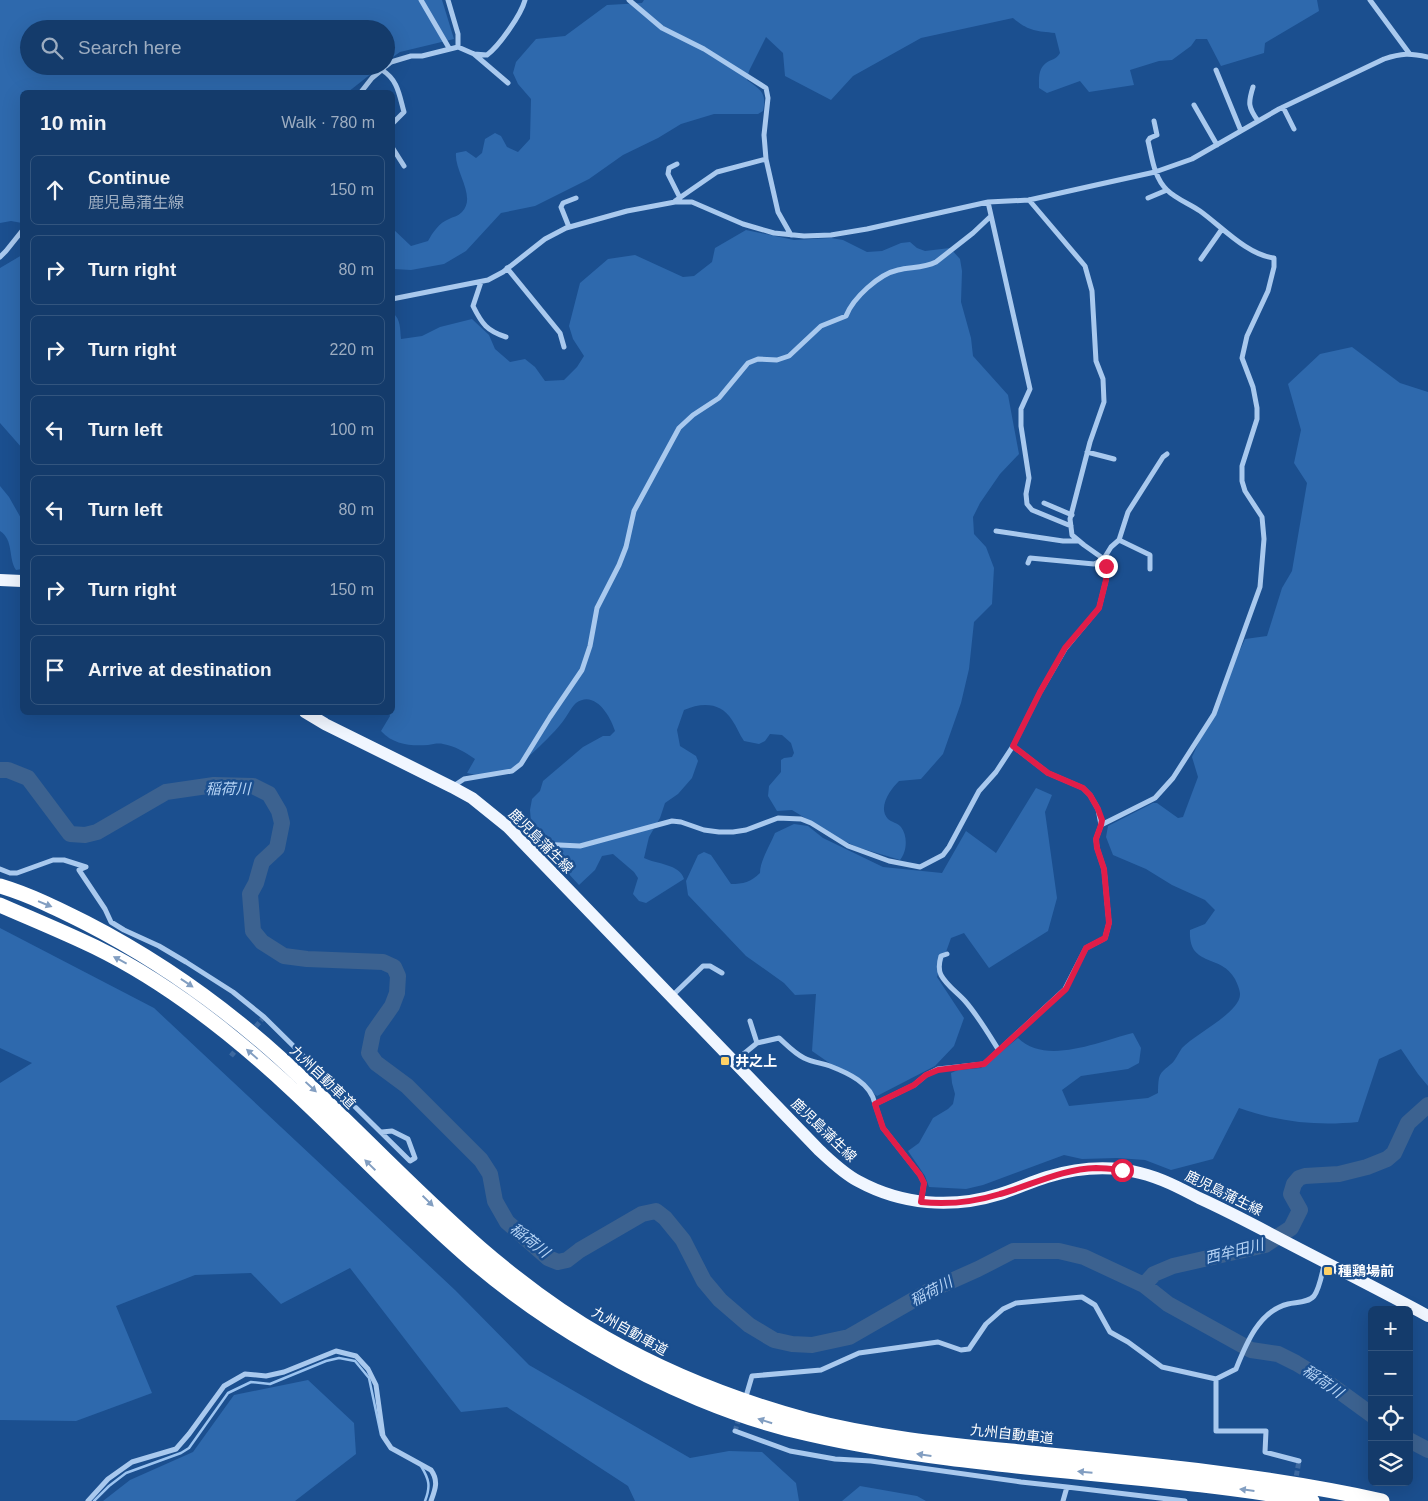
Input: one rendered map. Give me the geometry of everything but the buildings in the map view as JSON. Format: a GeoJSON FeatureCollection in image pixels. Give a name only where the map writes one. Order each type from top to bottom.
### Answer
{"type":"FeatureCollection","features":[{"type":"Feature","properties":{"kind":"highway","name":"九州自動車道"},"geometry":{"type":"LineString","coordinates":[[0,886],[56,908],[102,931],[146,956],[194,988],[238,1021],[279,1057],[438,1211],[486,1254],[548,1302],[602,1336],[660,1367],[759,1406],[808,1420],[879,1435],[939,1444],[1149,1465],[1274,1481],[1382,1501]]}},
{"type":"Feature","properties":{"kind":"highway"},"geometry":{"type":"LineString","coordinates":[[0,904],[96,948],[138,970],[184,1000],[228,1033],[269,1069],[428,1221],[477,1265],[541,1314],[595,1348],[647,1375],[706,1401],[754,1418],[806,1434],[878,1448],[938,1457],[1148,1478],[1312,1501]]}},
{"type":"Feature","properties":{"kind":"main road"},"geometry":{"type":"LineString","coordinates":[[0,580],[20,581]]}},
{"type":"Feature","properties":{"kind":"main road","name":"鹿児島蒲生線"},"geometry":{"type":"LineString","coordinates":[[310,715],[452,787],[479,804],[508,827],[819,1150],[838,1167],[857,1180],[877,1190],[905,1199],[949,1204],[1001,1194],[1063,1173],[1095,1168],[1122,1170],[1155,1178],[1175,1186],[1270,1233],[1428,1316]]}},
{"type":"Feature","properties":{"kind":"street"},"geometry":{"type":"LineString","coordinates":[[421,0],[449,48]]}},
{"type":"Feature","properties":{"kind":"street"},"geometry":{"type":"LineString","coordinates":[[448,0],[458,34],[458,47]]}},
{"type":"Feature","properties":{"kind":"street"},"geometry":{"type":"LineString","coordinates":[[474,54],[487,55],[491,52],[516,17],[525,0]]}},
{"type":"Feature","properties":{"kind":"street"},"geometry":{"type":"LineString","coordinates":[[629,0],[662,28],[704,49],[766,88],[768,98],[764,135],[766,158],[778,212],[791,235]]}},
{"type":"Feature","properties":{"kind":"street"},"geometry":{"type":"LineString","coordinates":[[1370,0],[1409,53]]}},
{"type":"Feature","properties":{"kind":"street"},"geometry":{"type":"LineString","coordinates":[[395,61],[458,47],[474,54],[508,83]]}},
{"type":"Feature","properties":{"kind":"street"},"geometry":{"type":"LineString","coordinates":[[395,298],[481,282],[496,276],[545,239],[569,227],[627,211],[674,202],[692,202],[743,224],[766,231],[791,235],[842,234],[988,202],[1029,200],[1156,172],[1180,164],[1283,107],[1384,59],[1409,53],[1428,57]]}},
{"type":"Feature","properties":{"kind":"street"},"geometry":{"type":"LineString","coordinates":[[1216,70],[1241,131]]}},
{"type":"Feature","properties":{"kind":"street"},"geometry":{"type":"LineString","coordinates":[[363,90],[376,75]]}},
{"type":"Feature","properties":{"kind":"street"},"geometry":{"type":"LineString","coordinates":[[391,75],[397,86],[404,112],[395,121]]}},
{"type":"Feature","properties":{"kind":"street"},"geometry":{"type":"LineString","coordinates":[[1253,87],[1249,100],[1251,110],[1258,121]]}},
{"type":"Feature","properties":{"kind":"street"},"geometry":{"type":"LineString","coordinates":[[1194,106],[1217,145]]}},
{"type":"Feature","properties":{"kind":"street"},"geometry":{"type":"LineString","coordinates":[[1283,107],[1294,129]]}},
{"type":"Feature","properties":{"kind":"street"},"geometry":{"type":"LineString","coordinates":[[1101,825],[1155,798],[1173,778],[1214,714],[1260,587],[1264,539],[1262,517],[1245,491],[1242,481],[1242,466],[1257,419],[1257,408],[1253,387],[1242,358],[1247,336],[1268,291],[1274,267],[1274,258],[1266,257],[1238,241],[1200,211],[1167,190],[1156,172],[1148,141],[1157,135],[1154,121]]}},
{"type":"Feature","properties":{"kind":"street"},"geometry":{"type":"LineString","coordinates":[[395,152],[404,166]]}},
{"type":"Feature","properties":{"kind":"street"},"geometry":{"type":"LineString","coordinates":[[674,202],[717,172],[766,158]]}},
{"type":"Feature","properties":{"kind":"street"},"geometry":{"type":"LineString","coordinates":[[677,164],[669,168],[668,174],[680,198]]}},
{"type":"Feature","properties":{"kind":"street"},"geometry":{"type":"LineString","coordinates":[[1148,198],[1167,190]]}},
{"type":"Feature","properties":{"kind":"street"},"geometry":{"type":"LineString","coordinates":[[569,227],[561,207],[563,203],[576,198]]}},
{"type":"Feature","properties":{"kind":"street"},"geometry":{"type":"LineString","coordinates":[[529,847],[539,844],[580,846],[672,821],[704,830],[733,832],[746,830],[778,818],[801,819],[811,823],[848,846],[889,861],[920,867],[943,855],[979,790],[996,772],[1013,746],[1065,648],[1099,608],[1106,580],[1106,566],[1103,560],[1072,535],[1071,526],[1087,452],[1104,402],[1103,379],[1096,361],[1092,290],[1085,266],[1029,200]]}},
{"type":"Feature","properties":{"kind":"street"},"geometry":{"type":"LineString","coordinates":[[988,202],[1030,389],[1021,409],[1021,426],[1029,478],[1026,494],[1027,504],[1032,510],[1071,526]]}},
{"type":"Feature","properties":{"kind":"street"},"geometry":{"type":"LineString","coordinates":[[452,787],[464,778],[512,771],[521,764],[582,670],[590,646],[597,608],[626,547],[634,511],[679,428],[692,415],[719,398],[748,363],[758,359],[777,360],[789,356],[821,326],[846,316],[850,306],[859,296],[882,278],[897,270],[929,266],[973,233],[991,216]]}},
{"type":"Feature","properties":{"kind":"street"},"geometry":{"type":"LineString","coordinates":[[1201,259],[1222,229]]}},
{"type":"Feature","properties":{"kind":"street"},"geometry":{"type":"LineString","coordinates":[[0,257],[20,233]]}},
{"type":"Feature","properties":{"kind":"street"},"geometry":{"type":"LineString","coordinates":[[507,268],[560,333],[564,347]]}},
{"type":"Feature","properties":{"kind":"street"},"geometry":{"type":"LineString","coordinates":[[481,282],[473,306],[484,326],[494,333],[506,337]]}},
{"type":"Feature","properties":{"kind":"street"},"geometry":{"type":"LineString","coordinates":[[1087,452],[1114,459]]}},
{"type":"Feature","properties":{"kind":"street"},"geometry":{"type":"LineString","coordinates":[[1028,562],[1030,558],[1094,564],[1103,560],[1111,546],[1119,540],[1128,512],[1163,457],[1167,454]]}},
{"type":"Feature","properties":{"kind":"street"},"geometry":{"type":"LineString","coordinates":[[1044,503],[1072,515]]}},
{"type":"Feature","properties":{"kind":"street"},"geometry":{"type":"LineString","coordinates":[[996,532],[1063,541],[1079,541]]}},
{"type":"Feature","properties":{"kind":"street"},"geometry":{"type":"LineString","coordinates":[[1119,540],[1150,555],[1150,569]]}},
{"type":"Feature","properties":{"kind":"street"},"geometry":{"type":"LineString","coordinates":[[875,1104],[914,1085],[926,1075],[938,1070],[984,1064],[998,1049],[1066,989],[1086,948],[1105,938],[1109,923],[1104,869],[1096,839],[1102,820],[1098,809],[1090,795],[1083,788],[1048,773],[1013,746]]}},
{"type":"Feature","properties":{"kind":"street"},"geometry":{"type":"LineString","coordinates":[[0,869],[10,873],[17,872],[53,860],[64,860],[86,867],[79,870],[105,909],[111,922],[159,946],[233,992],[264,1017],[410,1161],[416,1158],[408,1138],[392,1131],[382,1132]]}},
{"type":"Feature","properties":{"kind":"street"},"geometry":{"type":"LineString","coordinates":[[947,954],[941,956],[938,967],[941,974],[953,991],[964,1000],[998,1049]]}},
{"type":"Feature","properties":{"kind":"street"},"geometry":{"type":"LineString","coordinates":[[671,996],[703,966],[710,966],[722,973]]}},
{"type":"Feature","properties":{"kind":"street"},"geometry":{"type":"LineString","coordinates":[[750,1021],[758,1043]]}},
{"type":"Feature","properties":{"kind":"street"},"geometry":{"type":"LineString","coordinates":[[735,1062],[758,1043],[779,1038],[804,1058],[830,1066],[865,1085],[873,1096],[883,1128],[920,1175],[924,1183],[921,1202]]}},
{"type":"Feature","properties":{"kind":"street"},"geometry":{"type":"LineString","coordinates":[[747,1393],[752,1376],[821,1370],[859,1353],[938,1342],[961,1350],[969,1349],[986,1324],[1003,1309],[1016,1303],[1082,1297],[1095,1305],[1110,1332],[1128,1342],[1162,1368],[1216,1379],[1236,1369],[1262,1320],[1278,1308],[1311,1299],[1315,1294],[1325,1262]]}},
{"type":"Feature","properties":{"kind":"street"},"geometry":{"type":"LineString","coordinates":[[88,1501],[108,1479],[132,1462],[176,1449],[224,1386],[244,1374],[266,1376],[284,1372],[336,1351],[356,1356],[368,1369],[376,1385],[383,1436],[391,1448],[434,1473],[436,1489],[431,1501]]}},
{"type":"Feature","properties":{"kind":"street"},"geometry":{"type":"LineString","coordinates":[[1216,1379],[1216,1431],[1266,1431],[1266,1452],[1299,1461]]}},
{"type":"Feature","properties":{"kind":"street"},"geometry":{"type":"LineString","coordinates":[[735,1431],[790,1451],[835,1459],[871,1461],[1021,1482],[1185,1501]]}},
{"type":"Feature","properties":{"kind":"street"},"geometry":{"type":"LineString","coordinates":[[1063,1501],[1067,1487]]}},
{"type":"Feature","properties":{"kind":"shaded area"},"geometry":{"type":"Polygon","coordinates":[[[0,0],[442,0],[454,39],[400,52],[395,56],[395,20],[20,20],[20,75],[370,75],[351,90],[20,90],[20,223],[11,221],[0,223],[0,0]]]}},
{"type":"Feature","properties":{"kind":"shaded area"},"geometry":{"type":"Polygon","coordinates":[[[644,0],[1317,0],[1319,11],[1265,43],[1264,53],[1221,66],[1207,39],[1196,39],[1191,46],[1172,60],[1159,61],[1130,70],[1134,85],[1089,92],[1080,81],[1047,93],[1039,88],[1043,65],[1060,53],[1055,33],[1032,30],[1013,18],[921,38],[853,76],[831,100],[785,76],[783,53],[766,37],[749,71],[747,80],[762,92],[764,100],[763,111],[758,114],[714,114],[681,124],[658,138],[623,155],[589,179],[535,206],[501,213],[466,251],[444,264],[411,270],[395,269],[395,231],[411,246],[428,241],[439,225],[459,215],[466,206],[466,191],[458,168],[456,153],[466,151],[476,158],[482,153],[485,139],[495,133],[501,136],[507,147],[518,152],[530,139],[531,99],[518,84],[513,73],[516,62],[536,39],[565,36],[607,5],[642,3],[644,0]]]}},
{"type":"Feature","properties":{"kind":"shaded area"},"geometry":{"type":"Polygon","coordinates":[[[746,230],[794,240],[831,238],[843,240],[867,252],[882,251],[901,243],[910,242],[917,248],[925,251],[950,248],[960,259],[962,271],[961,302],[971,338],[973,356],[1008,395],[1019,454],[1000,474],[980,503],[973,517],[974,534],[986,547],[994,568],[992,604],[974,622],[969,669],[961,703],[943,754],[921,779],[899,781],[886,799],[885,814],[888,819],[900,826],[906,839],[905,848],[900,860],[857,847],[792,810],[777,811],[768,796],[769,786],[781,772],[781,760],[792,757],[794,753],[791,743],[782,735],[770,734],[765,741],[759,744],[744,741],[728,714],[722,710],[711,705],[691,707],[684,710],[677,730],[680,746],[696,756],[698,761],[692,778],[678,794],[665,803],[660,818],[649,837],[644,858],[673,867],[682,874],[684,879],[646,903],[639,901],[633,894],[638,878],[634,872],[613,854],[602,856],[595,870],[579,885],[543,846],[531,822],[530,810],[532,799],[540,791],[543,781],[583,747],[603,736],[610,736],[615,731],[606,712],[596,702],[583,700],[576,703],[556,730],[523,761],[507,770],[490,774],[478,775],[467,773],[475,759],[456,748],[441,744],[403,744],[391,739],[381,731],[390,715],[395,715],[395,315],[399,322],[401,339],[422,336],[440,327],[472,319],[489,335],[495,349],[510,362],[525,359],[535,367],[545,381],[564,380],[577,367],[584,356],[573,339],[569,326],[580,283],[608,259],[635,255],[683,277],[694,276],[712,262],[715,248],[746,230]]]}},
{"type":"Feature","properties":{"kind":"shaded area"},"geometry":{"type":"Polygon","coordinates":[[[20,256],[20,446],[0,423],[0,268],[20,256]]]}},
{"type":"Feature","properties":{"kind":"shaded area"},"geometry":{"type":"Polygon","coordinates":[[[1352,347],[1400,383],[1428,392],[1428,1086],[1401,1049],[1379,1059],[1358,1122],[1298,1122],[1269,1117],[1239,1108],[1213,1159],[1171,1170],[1145,1160],[1117,1158],[1082,1159],[1064,1155],[983,1185],[966,1189],[929,1187],[925,1176],[908,1151],[919,1143],[933,1118],[953,1104],[955,1094],[951,1073],[958,1070],[981,1068],[1018,1038],[1030,1046],[1043,1050],[1058,1051],[1074,1049],[1133,1033],[1141,1048],[1139,1063],[1128,1069],[1081,1076],[1062,1090],[1069,1106],[1148,1098],[1158,1093],[1160,1075],[1174,1061],[1182,1048],[1226,1015],[1238,1001],[1239,989],[1229,971],[1200,955],[1194,950],[1191,942],[1190,930],[1205,924],[1215,910],[1205,900],[1172,885],[1146,869],[1113,855],[1106,837],[1108,826],[1153,803],[1157,803],[1178,818],[1183,817],[1198,777],[1192,757],[1245,639],[1267,636],[1282,588],[1292,571],[1307,483],[1294,463],[1301,430],[1288,384],[1320,354],[1352,347]]]}},
{"type":"Feature","properties":{"kind":"shaded area"},"geometry":{"type":"Polygon","coordinates":[[[0,486],[20,516],[20,569],[16,570],[7,539],[0,531],[0,486]]]}},
{"type":"Feature","properties":{"kind":"shaded area"},"geometry":{"type":"Polygon","coordinates":[[[1036,788],[1052,795],[1045,812],[1057,898],[1048,931],[989,968],[964,933],[951,938],[937,977],[964,1018],[954,1046],[935,1066],[877,1096],[812,1051],[816,994],[795,995],[784,983],[746,956],[688,895],[686,881],[698,855],[704,852],[711,855],[731,884],[747,882],[760,873],[763,858],[775,833],[794,824],[808,826],[823,838],[883,867],[942,873],[966,831],[996,853],[1036,788]]]}},
{"type":"Feature","properties":{"kind":"shaded area"},"geometry":{"type":"Polygon","coordinates":[[[0,928],[154,1008],[455,1290],[529,1365],[690,1458],[729,1451],[762,1452],[796,1483],[799,1501],[635,1501],[628,1486],[507,1407],[461,1412],[350,1268],[281,1304],[251,1273],[195,1275],[116,1306],[152,1393],[76,1421],[0,1420],[0,1083],[32,1063],[0,1048],[0,928]]]}},
{"type":"Feature","properties":{"kind":"shaded area"},"geometry":{"type":"Polygon","coordinates":[[[308,1380],[354,1423],[356,1454],[295,1501],[103,1501],[130,1480],[193,1452],[234,1395],[308,1380]]]}},
{"type":"Feature","properties":{"kind":"shaded area"},"geometry":{"type":"Polygon","coordinates":[[[860,1486],[917,1496],[926,1501],[842,1501],[860,1486]]]}},
{"type":"Feature","properties":{"kind":"waterway","name":"稲荷川"},"geometry":{"type":"LineString","coordinates":[[0,770],[8,770],[28,778],[70,834],[85,835],[97,832],[166,792],[214,785],[253,786],[269,794],[279,811],[282,823],[277,848],[262,862],[256,883],[250,894],[253,931],[262,942],[284,956],[307,959],[383,962],[394,967],[398,976],[397,993],[392,1006],[373,1033],[369,1053],[376,1063],[407,1086],[481,1160],[490,1174],[495,1201],[507,1222],[548,1258],[558,1262],[567,1260],[580,1250],[642,1214],[656,1211],[665,1218],[683,1240],[704,1281],[720,1300],[749,1325],[774,1340],[792,1344],[812,1345],[849,1337],[929,1291],[1013,1251],[1059,1251],[1084,1257],[1144,1285],[1168,1304],[1251,1350],[1278,1354],[1296,1363],[1324,1380],[1368,1412]]}},
{"type":"Feature","properties":{"kind":"waterway","name":"西牟田川"},"geometry":{"type":"LineString","coordinates":[[1144,1285],[1154,1274],[1173,1266],[1265,1245],[1291,1228],[1300,1210],[1291,1194],[1294,1184],[1299,1178],[1339,1174],[1367,1167],[1387,1159],[1394,1153],[1408,1123],[1428,1105]]}},
{"type":"Feature","properties":{"kind":"waterway"},"geometry":{"type":"LineString","coordinates":[[94,1501],[126,1473],[181,1453],[189,1448],[228,1393],[251,1382],[270,1384],[326,1361],[339,1358],[355,1361],[369,1378],[381,1435]]}},
{"type":"Feature","properties":{"kind":"waterway","name":"稲荷川"},"geometry":{"type":"LineString","coordinates":[[1411,1441],[1428,1450]]}},
{"type":"Feature","properties":{"kind":"waterway"},"geometry":{"type":"LineString","coordinates":[[421,1466],[428,1483],[425,1501]]}},
{"type":"Feature","properties":{"kind":"tunnel"},"geometry":{"type":"LineString","coordinates":[[251,1032],[264,1017]]}},
{"type":"Feature","properties":{"kind":"tunnel"},"geometry":{"type":"LineString","coordinates":[[231,1056],[239,1046]]}},
{"type":"Feature","properties":{"kind":"tunnel"},"geometry":{"type":"LineString","coordinates":[[735,1431],[740,1415]]}},
{"type":"Feature","properties":{"kind":"tunnel"},"geometry":{"type":"LineString","coordinates":[[1295,1483],[1299,1461]]}},
{"type":"Feature","properties":{"kind":"place","name":"井之上"},"geometry":{"type":"Point","coordinates":[725,1061]}},
{"type":"Feature","properties":{"kind":"place","name":"種鶏場前"},"geometry":{"type":"Point","coordinates":[1328,1271]}},
{"type":"Feature","properties":{"kind":"route"},"geometry":{"type":"LineString","coordinates":[[1106,566],[1106,580],[1099,608],[1065,648],[1013,746],[1058,779],[1083,788],[1090,795],[1098,809],[1102,820],[1096,839],[1104,869],[1109,923],[1105,938],[1086,948],[1071,975],[1066,989],[998,1049],[984,1064],[938,1070],[926,1075],[914,1085],[875,1104],[883,1128],[915,1167],[924,1183],[921,1202],[949,1204],[983,1198],[1001,1194],[1048,1177],[1079,1170],[1095,1168],[1122,1170]]}}]}
